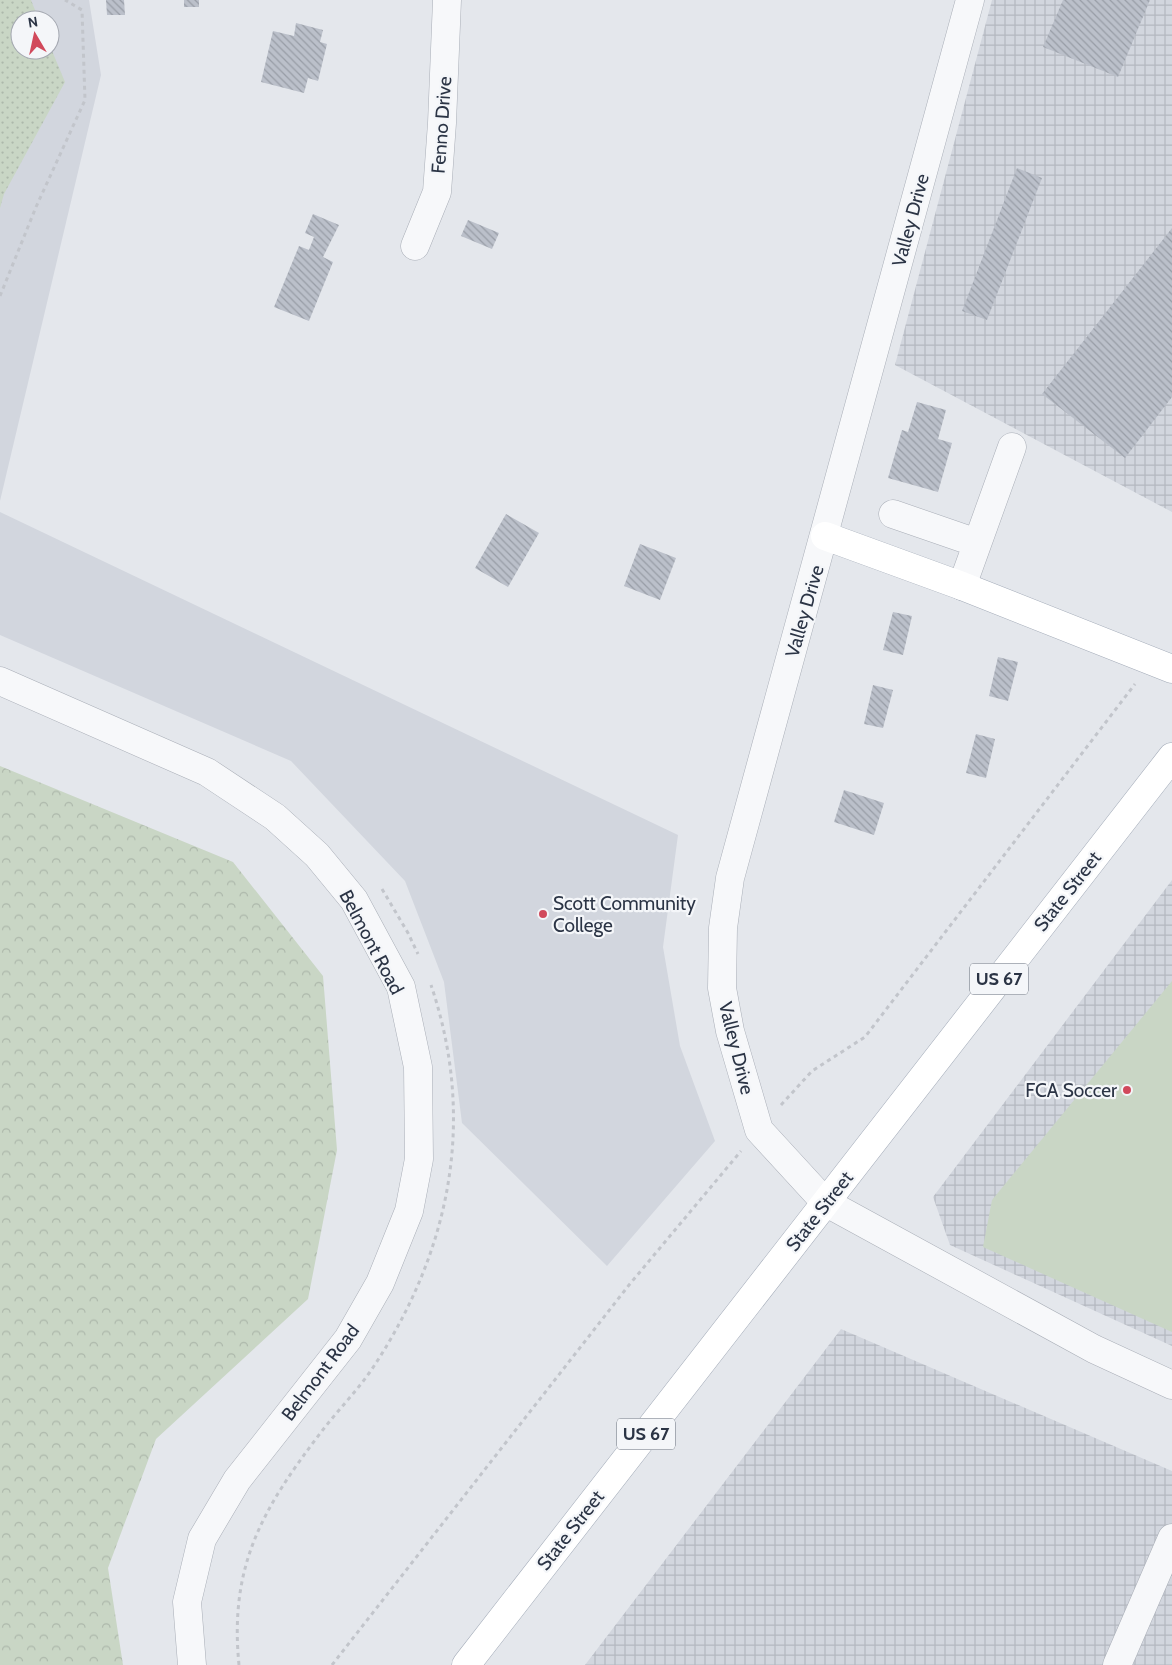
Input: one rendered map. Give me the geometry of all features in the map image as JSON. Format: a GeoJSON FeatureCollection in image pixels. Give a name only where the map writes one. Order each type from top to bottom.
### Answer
{"type":"FeatureCollection","features":[{"type":"Feature","properties":{"kind":"main road"},"geometry":{"type":"LineString","coordinates":[[825,536],[962,586],[1172,669]]}},
{"type":"Feature","properties":{"kind":"main road","name":"State Street"},"geometry":{"type":"LineString","coordinates":[[466,1665],[1172,757]]}},
{"type":"Feature","properties":{"kind":"street","name":"Fenno Drive"},"geometry":{"type":"LineString","coordinates":[[415,246],[436,192],[442,123],[447,0]]}},
{"type":"Feature","properties":{"kind":"street","name":"Valley Drive"},"geometry":{"type":"LineString","coordinates":[[970,0],[730,878],[723,928],[722,988],[730,1031],[759,1130],[825,1202],[1094,1349],[1172,1385]]}},
{"type":"Feature","properties":{"kind":"street"},"geometry":{"type":"LineString","coordinates":[[962,586],[1012,447]]}},
{"type":"Feature","properties":{"kind":"street"},"geometry":{"type":"LineString","coordinates":[[893,514],[977,543]]}},
{"type":"Feature","properties":{"kind":"street","name":"Belmont Road"},"geometry":{"type":"LineString","coordinates":[[0,681],[207,772],[275,817],[317,855],[354,900],[401,987],[418,1067],[419,1160],[409,1210],[380,1283],[348,1339],[237,1480],[202,1539],[188,1602],[192,1665]]}},
{"type":"Feature","properties":{"kind":"street"},"geometry":{"type":"LineString","coordinates":[[1117,1665],[1172,1538]]}},
{"type":"Feature","properties":{"kind":"path"},"geometry":{"type":"LineString","coordinates":[[0,296],[36,207],[85,100],[82,10],[65,0]]}},
{"type":"Feature","properties":{"kind":"path"},"geometry":{"type":"LineString","coordinates":[[379,886],[408,933],[420,960]]}},
{"type":"Feature","properties":{"kind":"path"},"geometry":{"type":"LineString","coordinates":[[240,1665],[237,1642],[238,1599],[251,1544],[269,1507],[322,1431],[372,1370],[418,1289],[437,1237],[448,1188],[454,1137],[451,1078],[445,1036],[428,978]]}},
{"type":"Feature","properties":{"kind":"shaded area"},"geometry":{"type":"Polygon","coordinates":[[[0,0],[89,0],[101,75],[0,501],[0,0]]]}},
{"type":"Feature","properties":{"kind":"shaded area"},"geometry":{"type":"Polygon","coordinates":[[[992,0],[1172,0],[1172,512],[895,365],[992,0]]]}},
{"type":"Feature","properties":{"kind":"shaded area","name":"Scott Community College"},"geometry":{"type":"Polygon","coordinates":[[[0,512],[678,835],[663,947],[680,1046],[715,1141],[607,1266],[462,1123],[444,982],[405,881],[291,761],[0,635],[0,512]]]}},
{"type":"Feature","properties":{"kind":"shaded area","name":"FCA Soccer"},"geometry":{"type":"Polygon","coordinates":[[[1172,880],[1172,1346],[950,1245],[933,1197],[1172,880]]]}},
{"type":"Feature","properties":{"kind":"shaded area"},"geometry":{"type":"Polygon","coordinates":[[[841,1329],[1172,1471],[1172,1665],[585,1665],[841,1329]]]}},
{"type":"Feature","properties":{"kind":"green space"},"geometry":{"type":"Polygon","coordinates":[[[0,0],[31,0],[35,10],[10,10],[10,60],[56,60],[65,82],[4,194],[0,208],[0,0]]]}},
{"type":"Feature","properties":{"kind":"green space"},"geometry":{"type":"Polygon","coordinates":[[[0,766],[233,862],[323,976],[337,1150],[308,1299],[156,1439],[108,1568],[123,1665],[0,1665],[0,766]]]}},
{"type":"Feature","properties":{"kind":"green space","name":"FCA Soccer"},"geometry":{"type":"Polygon","coordinates":[[[1172,981],[1172,1332],[983,1247],[992,1200],[1172,981]]]}},
{"type":"Feature","properties":{"kind":"building"},"geometry":{"type":"Polygon","coordinates":[[[106,0],[124,0],[125,15],[107,15],[106,0]]]}},
{"type":"Feature","properties":{"kind":"building"},"geometry":{"type":"Polygon","coordinates":[[[184,0],[199,0],[199,7],[184,7],[184,0]]]}},
{"type":"Feature","properties":{"kind":"building"},"geometry":{"type":"Polygon","coordinates":[[[1063,0],[1150,0],[1118,77],[1043,47],[1063,0]]]}},
{"type":"Feature","properties":{"kind":"building"},"geometry":{"type":"Polygon","coordinates":[[[296,23],[323,30],[320,42],[327,44],[318,81],[308,78],[304,93],[261,82],[273,31],[294,36],[296,23]]]}},
{"type":"Feature","properties":{"kind":"building"},"geometry":{"type":"Polygon","coordinates":[[[1017,168],[1042,178],[987,320],[962,311],[1017,168]]]}},
{"type":"Feature","properties":{"kind":"building"},"geometry":{"type":"Polygon","coordinates":[[[313,214],[339,225],[323,257],[333,262],[309,321],[274,307],[299,246],[309,250],[314,237],[305,233],[313,214]]]}},
{"type":"Feature","properties":{"kind":"building"},"geometry":{"type":"Polygon","coordinates":[[[468,220],[499,233],[492,249],[461,236],[468,220]]]}},
{"type":"Feature","properties":{"kind":"building"},"geometry":{"type":"Polygon","coordinates":[[[1172,228],[1172,397],[1125,458],[1042,394],[1172,228]]]}},
{"type":"Feature","properties":{"kind":"building"},"geometry":{"type":"Polygon","coordinates":[[[917,402],[946,410],[938,439],[952,443],[938,492],[888,478],[902,430],[908,432],[917,402]]]}},
{"type":"Feature","properties":{"kind":"building"},"geometry":{"type":"Polygon","coordinates":[[[506,514],[539,533],[508,587],[475,568],[506,514]]]}},
{"type":"Feature","properties":{"kind":"building"},"geometry":{"type":"Polygon","coordinates":[[[640,544],[676,558],[660,600],[624,586],[640,544]]]}},
{"type":"Feature","properties":{"kind":"building"},"geometry":{"type":"Polygon","coordinates":[[[893,612],[912,616],[903,655],[883,650],[893,612]]]}},
{"type":"Feature","properties":{"kind":"building"},"geometry":{"type":"Polygon","coordinates":[[[998,657],[1018,662],[1008,701],[989,696],[998,657]]]}},
{"type":"Feature","properties":{"kind":"building"},"geometry":{"type":"Polygon","coordinates":[[[873,685],[893,690],[883,728],[864,724],[873,685]]]}},
{"type":"Feature","properties":{"kind":"building"},"geometry":{"type":"Polygon","coordinates":[[[976,734],[995,739],[986,778],[966,773],[976,734]]]}},
{"type":"Feature","properties":{"kind":"building"},"geometry":{"type":"Polygon","coordinates":[[[844,790],[884,803],[874,835],[834,822],[844,790]]]}},
{"type":"Feature","properties":{"kind":"place","name":"Scott Community College"},"geometry":{"type":"Point","coordinates":[543,914]}},
{"type":"Feature","properties":{"kind":"place","name":"FCA Soccer"},"geometry":{"type":"Point","coordinates":[1127,1090]}}]}
